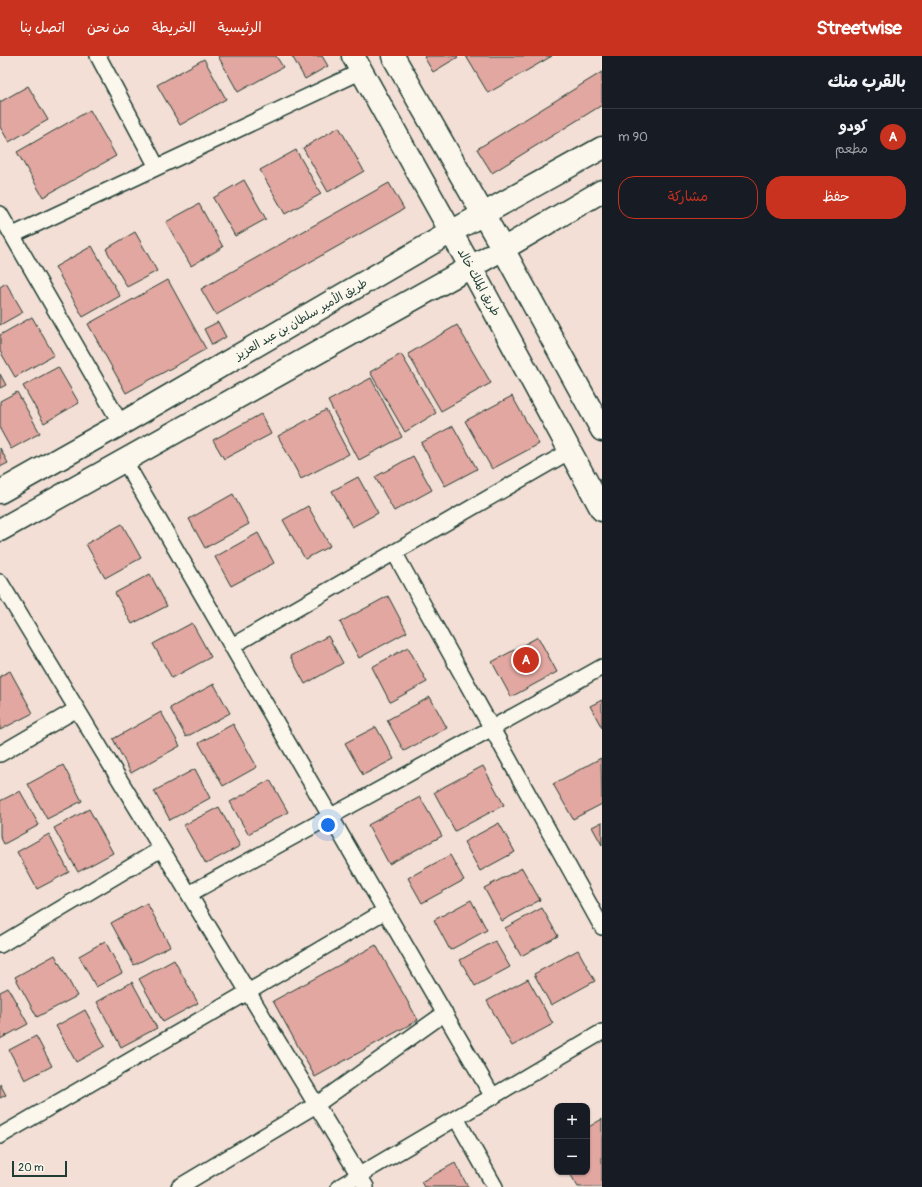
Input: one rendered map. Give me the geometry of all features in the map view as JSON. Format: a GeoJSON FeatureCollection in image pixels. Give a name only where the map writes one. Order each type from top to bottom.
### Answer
{"type":"FeatureCollection","features":[{"type":"Feature","properties":{"kind":"main road"},"geometry":{"type":"LineString","coordinates":[[393,56],[503,249],[602,430]]}},
{"type":"Feature","properties":{"kind":"main road","name":"طريق الملك خالد"},"geometry":{"type":"LineString","coordinates":[[357,64],[470,266],[602,510]]}},
{"type":"Feature","properties":{"kind":"main road","name":"طريق الأمير سلطان بن عبد العزيز"},"geometry":{"type":"LineString","coordinates":[[0,492],[451,232],[602,148]]}},
{"type":"Feature","properties":{"kind":"main road"},"geometry":{"type":"LineString","coordinates":[[0,530],[470,266],[503,249],[602,191]]}},
{"type":"Feature","properties":{"kind":"street"},"geometry":{"type":"LineString","coordinates":[[98,56],[157,167]]}},
{"type":"Feature","properties":{"kind":"street"},"geometry":{"type":"LineString","coordinates":[[13,235],[157,167],[357,64]]}},
{"type":"Feature","properties":{"kind":"street"},"geometry":{"type":"LineString","coordinates":[[0,214],[120,424]]}},
{"type":"Feature","properties":{"kind":"street"},"geometry":{"type":"LineString","coordinates":[[232,646],[570,451]]}},
{"type":"Feature","properties":{"kind":"street"},"geometry":{"type":"LineString","coordinates":[[124,460],[493,1097]]}},
{"type":"Feature","properties":{"kind":"street"},"geometry":{"type":"LineString","coordinates":[[394,552],[602,927]]}},
{"type":"Feature","properties":{"kind":"street"},"geometry":{"type":"LineString","coordinates":[[0,582],[362,1181]]}},
{"type":"Feature","properties":{"kind":"street"},"geometry":{"type":"LineString","coordinates":[[189,894],[492,729],[602,667]]}},
{"type":"Feature","properties":{"kind":"street"},"geometry":{"type":"LineString","coordinates":[[0,754],[77,709]]}},
{"type":"Feature","properties":{"kind":"street"},"geometry":{"type":"LineString","coordinates":[[0,945],[161,849]]}},
{"type":"Feature","properties":{"kind":"street"},"geometry":{"type":"LineString","coordinates":[[0,1136],[385,911]]}},
{"type":"Feature","properties":{"kind":"street"},"geometry":{"type":"LineString","coordinates":[[179,1187],[316,1105],[445,1014]]}},
{"type":"Feature","properties":{"kind":"street"},"geometry":{"type":"LineString","coordinates":[[339,1187],[362,1181],[456,1118],[602,1032]]}},
{"type":"Feature","properties":{"kind":"street"},"geometry":{"type":"LineString","coordinates":[[456,1118],[494,1187]]}},
{"type":"Feature","properties":{"kind":"building"},"geometry":{"type":"Polygon","coordinates":[[[218,56],[276,56],[283,67],[238,92],[218,56]]]}},
{"type":"Feature","properties":{"kind":"building"},"geometry":{"type":"Polygon","coordinates":[[[292,56],[322,56],[328,66],[305,79],[292,56]]]}},
{"type":"Feature","properties":{"kind":"building"},"geometry":{"type":"Polygon","coordinates":[[[466,56],[552,56],[488,93],[466,56]]]}},
{"type":"Feature","properties":{"kind":"building"},"geometry":{"type":"Polygon","coordinates":[[[424,57],[458,57],[433,72],[424,57]]]}},
{"type":"Feature","properties":{"kind":"building"},"geometry":{"type":"Polygon","coordinates":[[[204,59],[226,99],[180,125],[157,85],[204,59]]]}},
{"type":"Feature","properties":{"kind":"building"},"geometry":{"type":"Polygon","coordinates":[[[602,72],[602,105],[492,173],[477,149],[602,72]]]}},
{"type":"Feature","properties":{"kind":"building"},"geometry":{"type":"Polygon","coordinates":[[[28,86],[48,120],[9,142],[0,127],[0,102],[28,86]]]}},
{"type":"Feature","properties":{"kind":"building"},"geometry":{"type":"Polygon","coordinates":[[[90,110],[116,156],[43,197],[17,152],[90,110]]]}},
{"type":"Feature","properties":{"kind":"building"},"geometry":{"type":"Polygon","coordinates":[[[339,127],[364,171],[328,192],[303,148],[339,127]]]}},
{"type":"Feature","properties":{"kind":"building"},"geometry":{"type":"Polygon","coordinates":[[[296,150],[321,194],[285,214],[260,170],[296,150]]]}},
{"type":"Feature","properties":{"kind":"building"},"geometry":{"type":"Polygon","coordinates":[[[244,180],[266,219],[235,236],[213,198],[244,180]]]}},
{"type":"Feature","properties":{"kind":"building"},"geometry":{"type":"Polygon","coordinates":[[[389,183],[404,209],[216,315],[201,289],[389,183]]]}},
{"type":"Feature","properties":{"kind":"building"},"geometry":{"type":"Polygon","coordinates":[[[199,204],[223,247],[191,266],[166,222],[199,204]]]}},
{"type":"Feature","properties":{"kind":"building"},"geometry":{"type":"Polygon","coordinates":[[[135,232],[157,271],[127,287],[106,249],[135,232]]]}},
{"type":"Feature","properties":{"kind":"building"},"geometry":{"type":"Polygon","coordinates":[[[92,246],[120,296],[83,317],[55,267],[92,246]]]}},
{"type":"Feature","properties":{"kind":"building"},"geometry":{"type":"Polygon","coordinates":[[[168,280],[206,349],[126,393],[88,324],[168,280]]]}},
{"type":"Feature","properties":{"kind":"building"},"geometry":{"type":"Polygon","coordinates":[[[6,283],[23,312],[0,325],[0,287],[6,283]]]}},
{"type":"Feature","properties":{"kind":"building"},"geometry":{"type":"Polygon","coordinates":[[[32,317],[54,355],[15,377],[0,351],[0,335],[32,317]]]}},
{"type":"Feature","properties":{"kind":"building"},"geometry":{"type":"Polygon","coordinates":[[[218,322],[226,337],[212,345],[204,329],[218,322]]]}},
{"type":"Feature","properties":{"kind":"building"},"geometry":{"type":"Polygon","coordinates":[[[457,325],[491,383],[441,411],[408,354],[457,325]]]}},
{"type":"Feature","properties":{"kind":"building"},"geometry":{"type":"Polygon","coordinates":[[[401,354],[436,413],[405,432],[370,372],[401,354]]]}},
{"type":"Feature","properties":{"kind":"building"},"geometry":{"type":"Polygon","coordinates":[[[58,367],[79,403],[44,423],[23,386],[58,367]]]}},
{"type":"Feature","properties":{"kind":"building"},"geometry":{"type":"Polygon","coordinates":[[[0,374],[6,385],[0,388],[0,374]]]}},
{"type":"Feature","properties":{"kind":"building"},"geometry":{"type":"Polygon","coordinates":[[[371,378],[402,437],[359,460],[328,401],[371,378]]]}},
{"type":"Feature","properties":{"kind":"building"},"geometry":{"type":"Polygon","coordinates":[[[17,392],[40,433],[11,449],[0,429],[0,401],[17,392]]]}},
{"type":"Feature","properties":{"kind":"building"},"geometry":{"type":"Polygon","coordinates":[[[512,396],[539,444],[492,469],[465,421],[512,396]]]}},
{"type":"Feature","properties":{"kind":"building"},"geometry":{"type":"Polygon","coordinates":[[[326,410],[349,454],[301,479],[278,436],[326,410]]]}},
{"type":"Feature","properties":{"kind":"building"},"geometry":{"type":"Polygon","coordinates":[[[261,414],[271,434],[224,459],[213,440],[261,414]]]}},
{"type":"Feature","properties":{"kind":"building"},"geometry":{"type":"Polygon","coordinates":[[[453,426],[477,469],[445,486],[421,443],[453,426]]]}},
{"type":"Feature","properties":{"kind":"building"},"geometry":{"type":"Polygon","coordinates":[[[0,448],[8,463],[0,467],[0,448]]]}},
{"type":"Feature","properties":{"kind":"building"},"geometry":{"type":"Polygon","coordinates":[[[413,456],[432,490],[394,511],[375,477],[413,456]]]}},
{"type":"Feature","properties":{"kind":"building"},"geometry":{"type":"Polygon","coordinates":[[[358,477],[378,513],[352,527],[332,491],[358,477]]]}},
{"type":"Feature","properties":{"kind":"building"},"geometry":{"type":"Polygon","coordinates":[[[233,494],[249,524],[205,548],[189,519],[233,494]]]}},
{"type":"Feature","properties":{"kind":"building"},"geometry":{"type":"Polygon","coordinates":[[[308,506],[330,546],[305,559],[283,520],[308,506]]]}},
{"type":"Feature","properties":{"kind":"building"},"geometry":{"type":"Polygon","coordinates":[[[122,524],[141,558],[105,578],[86,544],[122,524]]]}},
{"type":"Feature","properties":{"kind":"building"},"geometry":{"type":"Polygon","coordinates":[[[258,533],[274,563],[231,586],[215,557],[258,533]]]}},
{"type":"Feature","properties":{"kind":"building"},"geometry":{"type":"Polygon","coordinates":[[[150,574],[167,606],[132,624],[115,593],[150,574]]]}},
{"type":"Feature","properties":{"kind":"building"},"geometry":{"type":"Polygon","coordinates":[[[388,596],[407,632],[359,658],[340,622],[388,596]]]}},
{"type":"Feature","properties":{"kind":"building"},"geometry":{"type":"Polygon","coordinates":[[[192,623],[211,657],[172,678],[153,644],[192,623]]]}},
{"type":"Feature","properties":{"kind":"building"},"geometry":{"type":"Polygon","coordinates":[[[328,636],[343,663],[305,684],[290,656],[328,636]]]}},
{"type":"Feature","properties":{"kind":"building"},"geometry":{"type":"Polygon","coordinates":[[[538,637],[557,672],[511,697],[492,662],[538,637]]]}},
{"type":"Feature","properties":{"kind":"building"},"geometry":{"type":"Polygon","coordinates":[[[408,647],[427,682],[390,702],[372,667],[408,647]]]}},
{"type":"Feature","properties":{"kind":"building"},"geometry":{"type":"Polygon","coordinates":[[[10,671],[33,713],[0,730],[0,676],[10,671]]]}},
{"type":"Feature","properties":{"kind":"building"},"geometry":{"type":"Polygon","coordinates":[[[214,684],[230,713],[186,737],[170,708],[214,684]]]}},
{"type":"Feature","properties":{"kind":"building"},"geometry":{"type":"Polygon","coordinates":[[[430,697],[447,728],[404,751],[387,720],[430,697]]]}},
{"type":"Feature","properties":{"kind":"building"},"geometry":{"type":"Polygon","coordinates":[[[602,700],[602,728],[590,706],[602,700]]]}},
{"type":"Feature","properties":{"kind":"building"},"geometry":{"type":"Polygon","coordinates":[[[161,712],[180,746],[131,773],[113,739],[161,712]]]}},
{"type":"Feature","properties":{"kind":"building"},"geometry":{"type":"Polygon","coordinates":[[[233,724],[257,767],[223,786],[199,743],[233,724]]]}},
{"type":"Feature","properties":{"kind":"building"},"geometry":{"type":"Polygon","coordinates":[[[376,727],[394,759],[363,775],[345,743],[376,727]]]}},
{"type":"Feature","properties":{"kind":"building"},"geometry":{"type":"Polygon","coordinates":[[[601,758],[602,804],[573,819],[553,784],[601,758]]]}},
{"type":"Feature","properties":{"kind":"building"},"geometry":{"type":"Polygon","coordinates":[[[63,765],[82,801],[47,819],[28,784],[63,765]]]}},
{"type":"Feature","properties":{"kind":"building"},"geometry":{"type":"Polygon","coordinates":[[[483,766],[504,805],[455,831],[434,792],[483,766]]]}},
{"type":"Feature","properties":{"kind":"building"},"geometry":{"type":"Polygon","coordinates":[[[195,769],[210,798],[170,820],[154,791],[195,769]]]}},
{"type":"Feature","properties":{"kind":"building"},"geometry":{"type":"Polygon","coordinates":[[[270,780],[288,812],[248,834],[230,802],[270,780]]]}},
{"type":"Feature","properties":{"kind":"building"},"geometry":{"type":"Polygon","coordinates":[[[20,791],[39,825],[4,844],[0,836],[0,801],[20,791]]]}},
{"type":"Feature","properties":{"kind":"building"},"geometry":{"type":"Polygon","coordinates":[[[420,797],[442,836],[389,864],[368,825],[420,797]]]}},
{"type":"Feature","properties":{"kind":"building"},"geometry":{"type":"Polygon","coordinates":[[[219,807],[240,846],[206,864],[184,825],[219,807]]]}},
{"type":"Feature","properties":{"kind":"building"},"geometry":{"type":"Polygon","coordinates":[[[89,809],[113,853],[78,872],[54,828],[89,809]]]}},
{"type":"Feature","properties":{"kind":"building"},"geometry":{"type":"Polygon","coordinates":[[[602,822],[602,845],[592,827],[602,822]]]}},
{"type":"Feature","properties":{"kind":"building"},"geometry":{"type":"Polygon","coordinates":[[[499,823],[515,852],[480,871],[464,842],[499,823]]]}},
{"type":"Feature","properties":{"kind":"building"},"geometry":{"type":"Polygon","coordinates":[[[49,834],[69,872],[37,889],[17,852],[49,834]]]}},
{"type":"Feature","properties":{"kind":"building"},"geometry":{"type":"Polygon","coordinates":[[[450,855],[464,880],[422,903],[408,878],[450,855]]]}},
{"type":"Feature","properties":{"kind":"building"},"geometry":{"type":"Polygon","coordinates":[[[522,868],[540,900],[502,921],[484,888],[522,868]]]}},
{"type":"Feature","properties":{"kind":"building"},"geometry":{"type":"Polygon","coordinates":[[[471,900],[487,930],[450,950],[434,920],[471,900]]]}},
{"type":"Feature","properties":{"kind":"building"},"geometry":{"type":"Polygon","coordinates":[[[147,903],[170,946],[134,965],[111,923],[147,903]]]}},
{"type":"Feature","properties":{"kind":"building"},"geometry":{"type":"Polygon","coordinates":[[[542,908],[558,936],[521,956],[505,928],[542,908]]]}},
{"type":"Feature","properties":{"kind":"building"},"geometry":{"type":"Polygon","coordinates":[[[105,941],[122,973],[96,987],[79,956],[105,941]]]}},
{"type":"Feature","properties":{"kind":"building"},"geometry":{"type":"Polygon","coordinates":[[[495,941],[510,967],[475,986],[460,960],[495,941]]]}},
{"type":"Feature","properties":{"kind":"building"},"geometry":{"type":"Polygon","coordinates":[[[376,945],[418,1020],[315,1077],[273,1001],[376,945]]]}},
{"type":"Feature","properties":{"kind":"building"},"geometry":{"type":"Polygon","coordinates":[[[578,950],[595,981],[551,1005],[534,974],[578,950]]]}},
{"type":"Feature","properties":{"kind":"building"},"geometry":{"type":"Polygon","coordinates":[[[55,955],[77,996],[37,1017],[15,977],[55,955]]]}},
{"type":"Feature","properties":{"kind":"building"},"geometry":{"type":"Polygon","coordinates":[[[174,960],[198,1003],[163,1022],[139,979],[174,960]]]}},
{"type":"Feature","properties":{"kind":"building"},"geometry":{"type":"Polygon","coordinates":[[[528,979],[553,1024],[512,1046],[487,1001],[528,979]]]}},
{"type":"Feature","properties":{"kind":"building"},"geometry":{"type":"Polygon","coordinates":[[[132,982],[157,1028],[121,1047],[97,1002],[132,982]]]}},
{"type":"Feature","properties":{"kind":"building"},"geometry":{"type":"Polygon","coordinates":[[[8,988],[28,1024],[0,1039],[0,992],[8,988]]]}},
{"type":"Feature","properties":{"kind":"building"},"geometry":{"type":"Polygon","coordinates":[[[85,1010],[105,1046],[76,1062],[56,1026],[85,1010]]]}},
{"type":"Feature","properties":{"kind":"building"},"geometry":{"type":"Polygon","coordinates":[[[36,1036],[52,1066],[25,1080],[9,1050],[36,1036]]]}},
{"type":"Feature","properties":{"kind":"building"},"geometry":{"type":"Polygon","coordinates":[[[0,1084],[6,1095],[0,1098],[0,1084]]]}},
{"type":"Feature","properties":{"kind":"building"},"geometry":{"type":"Polygon","coordinates":[[[602,1119],[602,1187],[578,1187],[571,1175],[590,1175],[590,1126],[602,1119]]]}},
{"type":"Feature","properties":{"kind":"building"},"geometry":{"type":"Polygon","coordinates":[[[455,1163],[468,1187],[424,1187],[421,1182],[455,1163]]]}},
{"type":"Feature","properties":{"kind":"place","name":"كودو"},"geometry":{"type":"Point","coordinates":[526,660]}}]}
